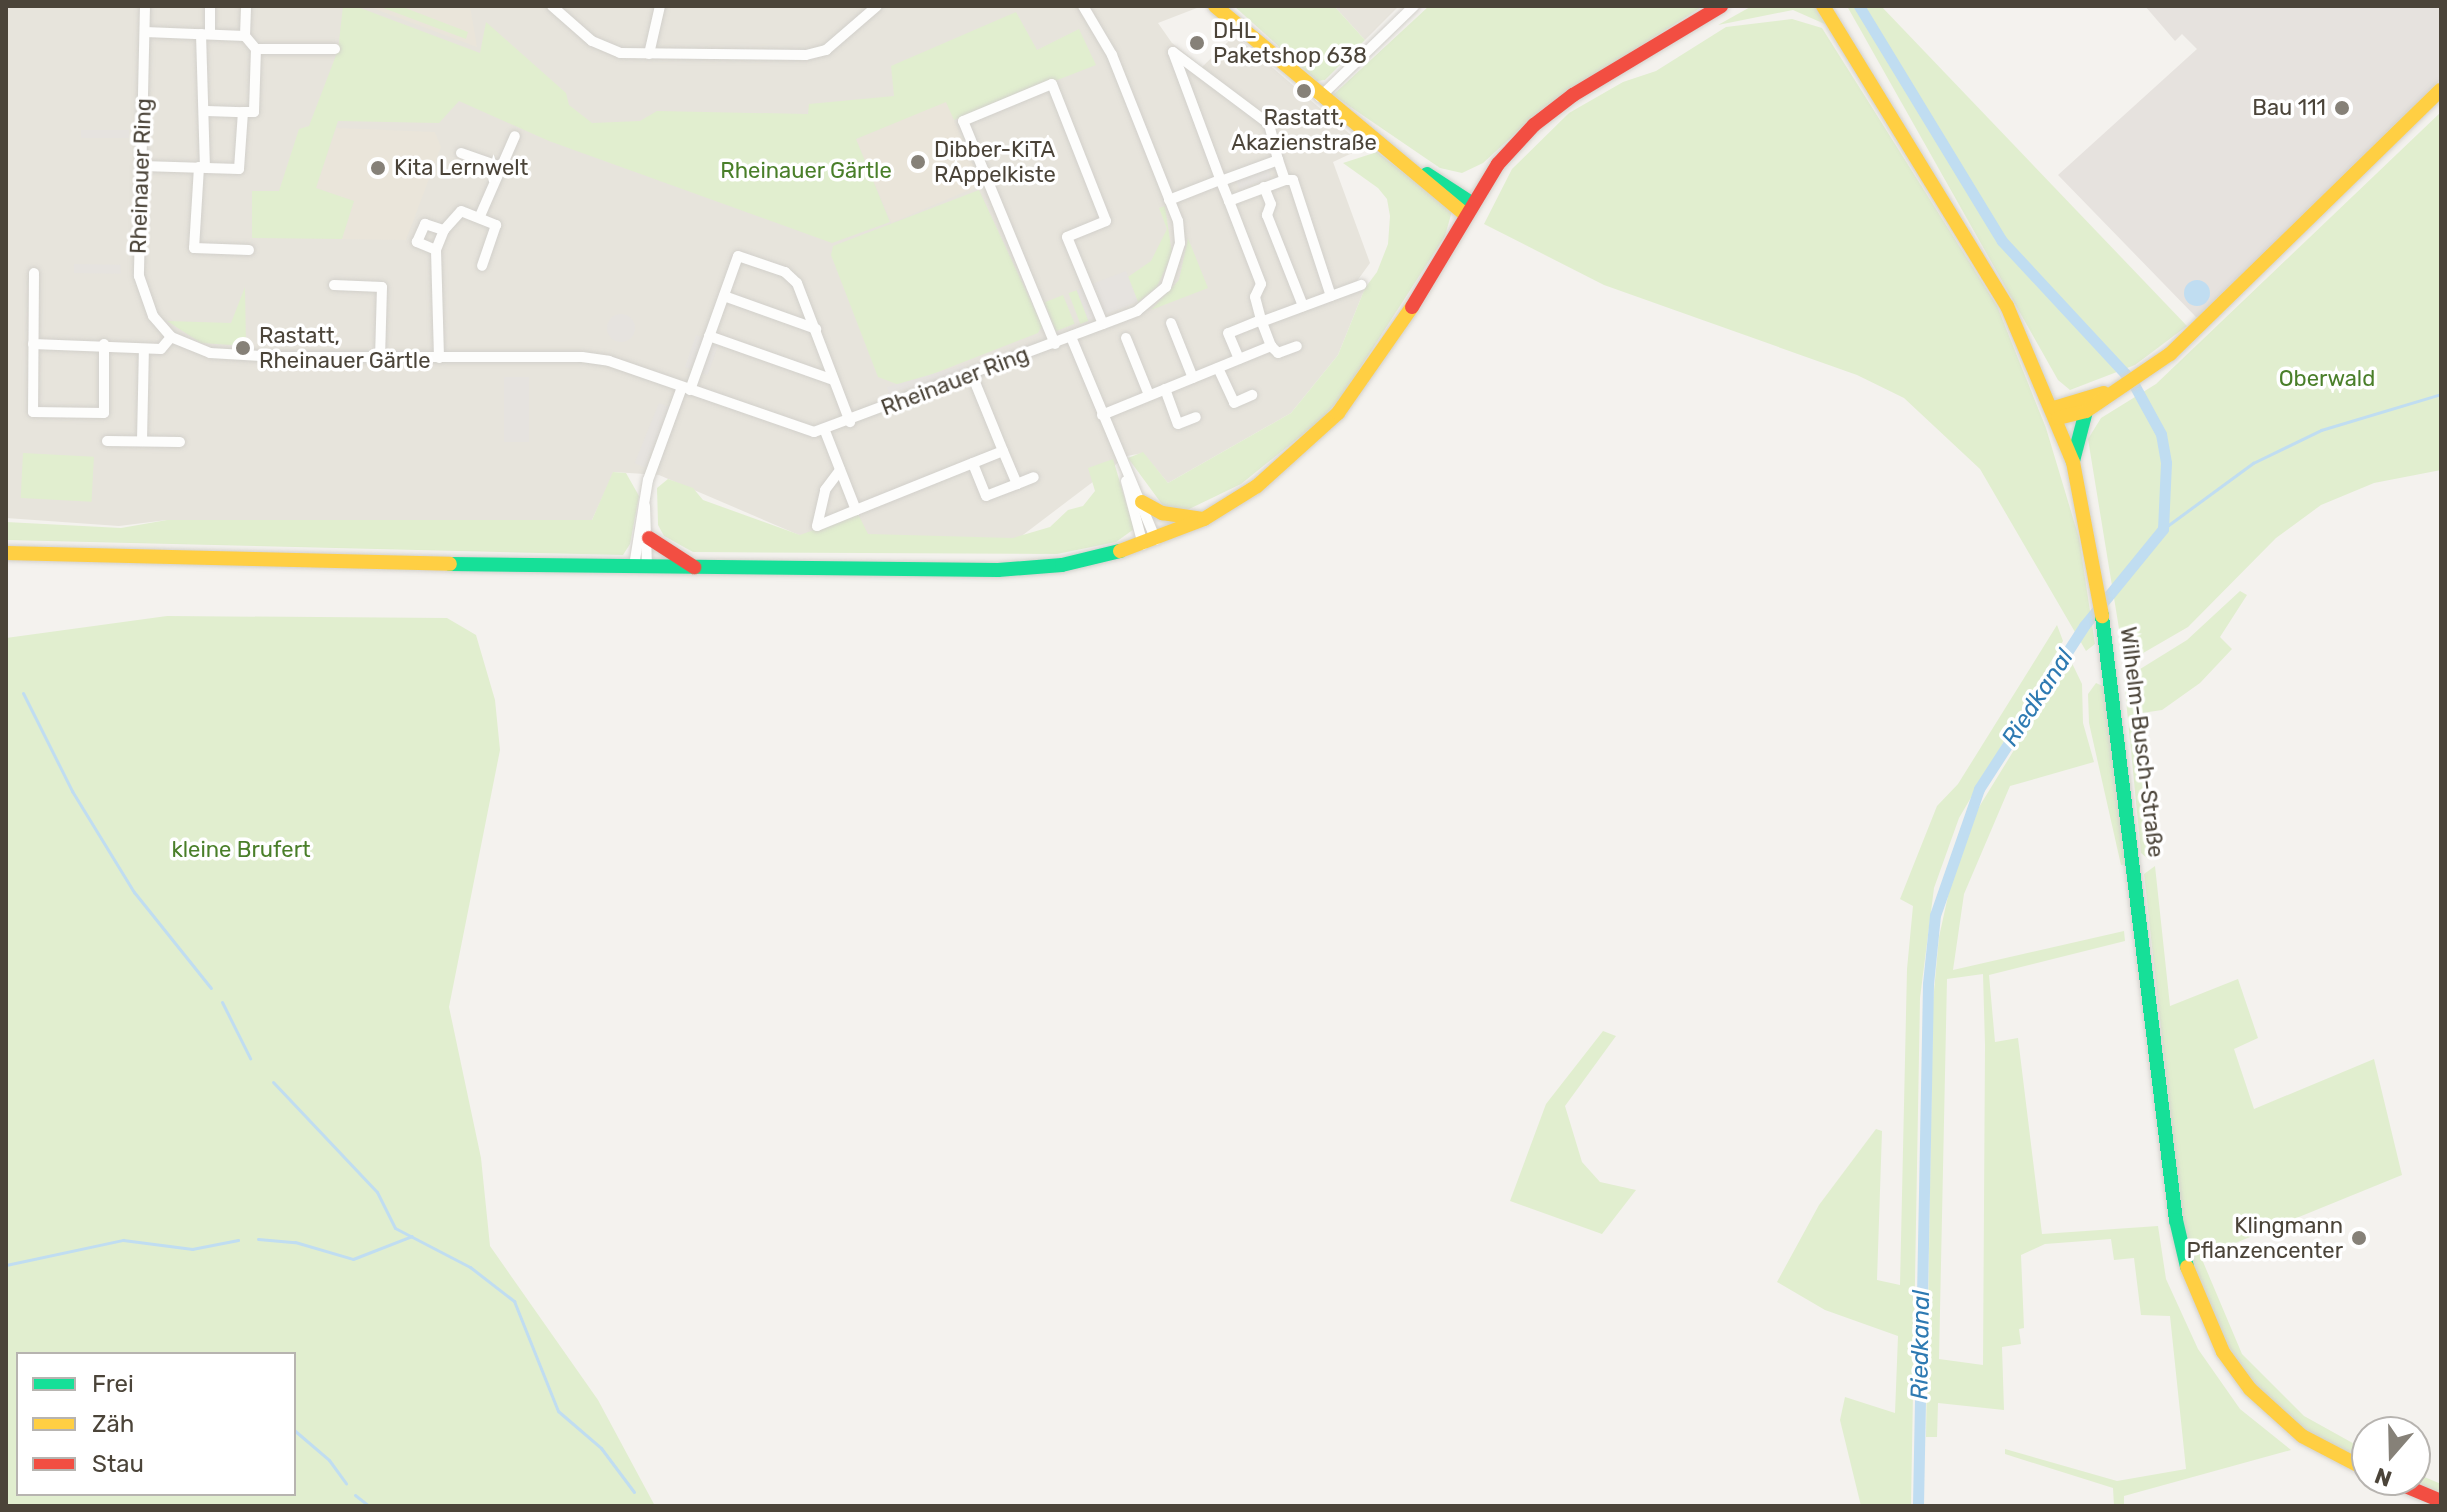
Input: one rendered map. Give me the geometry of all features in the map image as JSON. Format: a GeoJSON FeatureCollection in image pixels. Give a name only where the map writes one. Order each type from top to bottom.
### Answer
{"type":"FeatureCollection","features":[{"type":"Feature","properties":{"kind":"main road"},"geometry":{"type":"LineString","coordinates":[[1215,6],[1320,97],[1470,209]]}},
{"type":"Feature","properties":{"kind":"main road"},"geometry":{"type":"LineString","coordinates":[[6,553],[694,567],[1030,568],[1149,542],[1204,519],[1257,486],[1338,413],[1386,350],[1498,164],[1553,109],[1721,6]]}},
{"type":"Feature","properties":{"kind":"main road","name":"Wilhelm-Busch-Straße"},"geometry":{"type":"LineString","coordinates":[[1823,6],[2007,306],[2056,413],[2073,462],[2101,589],[2176,1220],[2191,1283],[2223,1352],[2250,1389],[2302,1436],[2351,1462]]}},
{"type":"Feature","properties":{"kind":"main road"},"geometry":{"type":"LineString","coordinates":[[2056,413],[2086,411],[2144,374],[2441,90]]}},
{"type":"Feature","properties":{"kind":"main road"},"geometry":{"type":"LineString","coordinates":[[2056,413],[2116,390]]}},
{"type":"Feature","properties":{"kind":"main road"},"geometry":{"type":"LineString","coordinates":[[2073,462],[2086,411]]}},
{"type":"Feature","properties":{"kind":"main road"},"geometry":{"type":"LineString","coordinates":[[1142,502],[1162,513],[1204,519]]}},
{"type":"Feature","properties":{"kind":"main road"},"geometry":{"type":"LineString","coordinates":[[649,538],[694,567]]}},
{"type":"Feature","properties":{"kind":"street","name":"Rheinauer Ring"},"geometry":{"type":"LineString","coordinates":[[145,6],[139,276],[153,316],[171,337],[219,354],[380,358],[582,357],[686,388],[799,430],[825,431],[1103,324],[1151,303],[1166,287],[1180,243],[1169,200],[1112,55],[1083,6]]}},
{"type":"Feature","properties":{"kind":"street"},"geometry":{"type":"LineString","coordinates":[[210,6],[199,111],[254,112],[256,49],[245,36],[246,6]]}},
{"type":"Feature","properties":{"kind":"street"},"geometry":{"type":"LineString","coordinates":[[552,6],[601,47],[649,54],[814,54],[877,6]]}},
{"type":"Feature","properties":{"kind":"street"},"geometry":{"type":"LineString","coordinates":[[649,54],[660,6]]}},
{"type":"Feature","properties":{"kind":"street"},"geometry":{"type":"LineString","coordinates":[[1320,97],[1414,6]]}},
{"type":"Feature","properties":{"kind":"street"},"geometry":{"type":"LineString","coordinates":[[145,32],[245,36]]}},
{"type":"Feature","properties":{"kind":"street"},"geometry":{"type":"LineString","coordinates":[[256,49],[335,49]]}},
{"type":"Feature","properties":{"kind":"street"},"geometry":{"type":"LineString","coordinates":[[1285,180],[1269,124],[1173,52],[1261,284],[1255,297],[1271,346],[1278,353],[1297,346]]}},
{"type":"Feature","properties":{"kind":"street"},"geometry":{"type":"LineString","coordinates":[[1055,344],[963,121],[1052,84],[1106,221],[1067,237],[1103,324]]}},
{"type":"Feature","properties":{"kind":"street"},"geometry":{"type":"LineString","coordinates":[[207,111],[194,248],[249,250]]}},
{"type":"Feature","properties":{"kind":"street"},"geometry":{"type":"LineString","coordinates":[[142,166],[239,169],[243,112]]}},
{"type":"Feature","properties":{"kind":"street"},"geometry":{"type":"LineString","coordinates":[[480,216],[496,173],[504,168],[515,136]]}},
{"type":"Feature","properties":{"kind":"street"},"geometry":{"type":"LineString","coordinates":[[461,153],[504,168]]}},
{"type":"Feature","properties":{"kind":"street"},"geometry":{"type":"LineString","coordinates":[[1169,200],[1278,160]]}},
{"type":"Feature","properties":{"kind":"street"},"geometry":{"type":"LineString","coordinates":[[1229,201],[1285,180],[1293,180],[1331,296]]}},
{"type":"Feature","properties":{"kind":"street"},"geometry":{"type":"LineString","coordinates":[[1264,187],[1271,204],[1267,215],[1303,306]]}},
{"type":"Feature","properties":{"kind":"street"},"geometry":{"type":"LineString","coordinates":[[439,358],[436,250],[444,230],[457,212],[480,216],[496,225],[482,266]]}},
{"type":"Feature","properties":{"kind":"street"},"geometry":{"type":"LineString","coordinates":[[436,250],[419,244],[418,238],[425,224],[444,230]]}},
{"type":"Feature","properties":{"kind":"street"},"geometry":{"type":"LineString","coordinates":[[641,566],[644,501],[738,256],[785,272],[797,283],[850,422]]}},
{"type":"Feature","properties":{"kind":"street"},"geometry":{"type":"LineString","coordinates":[[34,273],[33,412],[104,413],[104,344]]}},
{"type":"Feature","properties":{"kind":"street"},"geometry":{"type":"LineString","coordinates":[[334,285],[382,287],[380,358]]}},
{"type":"Feature","properties":{"kind":"street"},"geometry":{"type":"LineString","coordinates":[[1239,359],[1228,333],[1361,285]]}},
{"type":"Feature","properties":{"kind":"street"},"geometry":{"type":"LineString","coordinates":[[724,296],[816,329]]}},
{"type":"Feature","properties":{"kind":"street"},"geometry":{"type":"LineString","coordinates":[[1171,323],[1193,378]]}},
{"type":"Feature","properties":{"kind":"street"},"geometry":{"type":"LineString","coordinates":[[709,336],[833,380]]}},
{"type":"Feature","properties":{"kind":"street"},"geometry":{"type":"LineString","coordinates":[[33,344],[104,344],[161,349],[171,337]]}},
{"type":"Feature","properties":{"kind":"street"},"geometry":{"type":"LineString","coordinates":[[1071,337],[1149,542]]}},
{"type":"Feature","properties":{"kind":"street"},"geometry":{"type":"LineString","coordinates":[[1126,338],[1149,395]]}},
{"type":"Feature","properties":{"kind":"street"},"geometry":{"type":"LineString","coordinates":[[1102,415],[1271,346]]}},
{"type":"Feature","properties":{"kind":"street"},"geometry":{"type":"LineString","coordinates":[[142,441],[144,349]]}},
{"type":"Feature","properties":{"kind":"street"},"geometry":{"type":"LineString","coordinates":[[1218,368],[1234,403],[1252,395]]}},
{"type":"Feature","properties":{"kind":"street"},"geometry":{"type":"LineString","coordinates":[[972,375],[1017,484]]}},
{"type":"Feature","properties":{"kind":"street"},"geometry":{"type":"LineString","coordinates":[[1165,389],[1178,424],[1196,417]]}},
{"type":"Feature","properties":{"kind":"street"},"geometry":{"type":"LineString","coordinates":[[825,431],[856,510]]}},
{"type":"Feature","properties":{"kind":"street"},"geometry":{"type":"LineString","coordinates":[[107,441],[180,442]]}},
{"type":"Feature","properties":{"kind":"street"},"geometry":{"type":"LineString","coordinates":[[840,470],[825,490],[817,526],[1003,451]]}},
{"type":"Feature","properties":{"kind":"street"},"geometry":{"type":"LineString","coordinates":[[973,463],[986,496],[1034,477]]}},
{"type":"Feature","properties":{"kind":"street"},"geometry":{"type":"LineString","coordinates":[[1123,467],[1142,502],[1149,542]]}},
{"type":"Feature","properties":{"kind":"street"},"geometry":{"type":"LineString","coordinates":[[641,566],[649,538],[644,501]]}},
{"type":"Feature","properties":{"kind":"shaded area"},"geometry":{"type":"Polygon","coordinates":[[[6,6],[1202,6],[1158,23],[1172,43],[1202,67],[1230,40],[1239,39],[1365,147],[1333,162],[1370,263],[1357,281],[1365,288],[1338,355],[1291,413],[1168,483],[1143,453],[1127,456],[1007,547],[799,535],[659,475],[614,472],[592,520],[167,520],[119,526],[6,518],[6,6]]]}},
{"type":"Feature","properties":{"kind":"shaded area"},"geometry":{"type":"Polygon","coordinates":[[[367,6],[470,6],[477,47],[367,6]]]}},
{"type":"Feature","properties":{"kind":"shaded area"},"geometry":{"type":"Polygon","coordinates":[[[1334,6],[1399,6],[1365,40],[1334,6]]]}},
{"type":"Feature","properties":{"kind":"shaded area"},"geometry":{"type":"Polygon","coordinates":[[[2145,6],[2441,6],[2441,79],[2197,318],[2058,175],[2197,49],[2182,34],[2175,41],[2145,6]]]}},
{"type":"Feature","properties":{"kind":"shaded area","name":"Dibber-KiTA RAppelkiste"},"geometry":{"type":"Polygon","coordinates":[[[946,101],[982,185],[891,223],[856,139],[946,101]]]}},
{"type":"Feature","properties":{"kind":"shaded area","name":"Kita Lernwelt"},"geometry":{"type":"Polygon","coordinates":[[[336,128],[435,132],[441,147],[406,240],[342,239],[354,201],[316,188],[336,128]]]}},
{"type":"Feature","properties":{"kind":"shaded area"},"geometry":{"type":"Polygon","coordinates":[[[81,130],[129,130],[129,138],[81,138],[81,130]]]}},
{"type":"Feature","properties":{"kind":"shaded area"},"geometry":{"type":"Polygon","coordinates":[[[1268,169],[1271,177],[1239,190],[1236,181],[1268,169]]]}},
{"type":"Feature","properties":{"kind":"shaded area"},"geometry":{"type":"Polygon","coordinates":[[[74,264],[121,265],[121,274],[74,273],[74,264]]]}},
{"type":"Feature","properties":{"kind":"shaded area"},"geometry":{"type":"Polygon","coordinates":[[[1126,271],[1138,302],[1088,321],[1077,290],[1126,271]]]}},
{"type":"Feature","properties":{"kind":"shaded area"},"geometry":{"type":"Polygon","coordinates":[[[621,314],[631,318],[635,328],[631,338],[621,342],[611,338],[607,328],[611,318],[621,314]]]}},
{"type":"Feature","properties":{"kind":"shaded area"},"geometry":{"type":"Polygon","coordinates":[[[696,335],[719,343],[708,375],[685,367],[696,335]]]}},
{"type":"Feature","properties":{"kind":"shaded area"},"geometry":{"type":"Polygon","coordinates":[[[964,365],[966,372],[889,394],[887,387],[964,365]]]}},
{"type":"Feature","properties":{"kind":"shaded area"},"geometry":{"type":"Polygon","coordinates":[[[504,377],[529,377],[529,442],[504,442],[504,377]]]}},
{"type":"Feature","properties":{"kind":"shaded area"},"geometry":{"type":"Polygon","coordinates":[[[659,403],[669,407],[645,467],[635,463],[659,403]]]}},
{"type":"Feature","properties":{"kind":"green space","name":"Rheinauer Gärtle"},"geometry":{"type":"Polygon","coordinates":[[[343,6],[355,6],[480,53],[486,22],[566,93],[569,105],[592,123],[640,121],[657,111],[808,114],[809,104],[894,96],[891,66],[1016,12],[1037,50],[1079,29],[1096,65],[954,120],[946,102],[856,139],[890,222],[832,243],[549,141],[459,101],[439,123],[338,121],[316,188],[354,201],[342,239],[252,238],[252,191],[279,191],[299,129],[309,126],[338,50],[343,6]]]}},
{"type":"Feature","properties":{"kind":"green space"},"geometry":{"type":"Polygon","coordinates":[[[378,6],[400,6],[468,32],[466,39],[378,6]]]}},
{"type":"Feature","properties":{"kind":"green space"},"geometry":{"type":"Polygon","coordinates":[[[1234,6],[1334,6],[1365,40],[1325,80],[1317,81],[1234,6]]]}},
{"type":"Feature","properties":{"kind":"green space"},"geometry":{"type":"Polygon","coordinates":[[[1429,6],[1703,6],[1542,109],[1483,163],[1462,173],[1440,168],[1333,95],[1429,6]]]}},
{"type":"Feature","properties":{"kind":"green space"},"geometry":{"type":"Polygon","coordinates":[[[1752,6],[1815,6],[1827,25],[1793,10],[1718,25],[1752,6]]]}},
{"type":"Feature","properties":{"kind":"green space"},"geometry":{"type":"Polygon","coordinates":[[[1847,6],[1881,6],[2187,326],[2135,365],[2070,390],[2058,380],[1847,6]]]}},
{"type":"Feature","properties":{"kind":"green space"},"geometry":{"type":"Polygon","coordinates":[[[1792,19],[1822,28],[1997,306],[2046,428],[2079,538],[2095,644],[2086,651],[1980,469],[1904,398],[1857,375],[1604,285],[1484,224],[1512,169],[1569,113],[1623,82],[1656,71],[1726,27],[1792,19]]]}},
{"type":"Feature","properties":{"kind":"green space","name":"Oberwald"},"geometry":{"type":"Polygon","coordinates":[[[2441,112],[2441,470],[2374,483],[2321,505],[2276,538],[2188,627],[2138,656],[2123,653],[2088,439],[2101,418],[2156,384],[2441,112]]]}},
{"type":"Feature","properties":{"kind":"green space"},"geometry":{"type":"Polygon","coordinates":[[[1377,152],[1452,211],[1445,236],[1342,396],[1322,419],[1241,484],[1185,511],[1164,507],[1128,458],[1143,452],[1168,483],[1291,413],[1338,355],[1365,288],[1377,272],[1388,244],[1390,216],[1387,199],[1378,188],[1343,163],[1377,152]]]}},
{"type":"Feature","properties":{"kind":"green space"},"geometry":{"type":"Polygon","coordinates":[[[979,190],[1042,325],[1038,333],[902,386],[878,377],[831,255],[833,246],[979,190]]]}},
{"type":"Feature","properties":{"kind":"green space"},"geometry":{"type":"Polygon","coordinates":[[[1165,206],[1172,254],[1157,287],[1138,302],[1128,277],[1151,261],[1167,229],[1159,208],[1165,206]]]}},
{"type":"Feature","properties":{"kind":"green space"},"geometry":{"type":"Polygon","coordinates":[[[1188,238],[1208,288],[1151,310],[1179,280],[1188,238]]]}},
{"type":"Feature","properties":{"kind":"green space"},"geometry":{"type":"Polygon","coordinates":[[[245,287],[246,346],[201,343],[167,321],[231,323],[245,287]]]}},
{"type":"Feature","properties":{"kind":"green space"},"geometry":{"type":"Polygon","coordinates":[[[1077,290],[1089,321],[1080,324],[1069,293],[1077,290]]]}},
{"type":"Feature","properties":{"kind":"green space"},"geometry":{"type":"Polygon","coordinates":[[[1063,295],[1075,324],[1056,331],[1044,302],[1063,295]]]}},
{"type":"Feature","properties":{"kind":"green space"},"geometry":{"type":"Polygon","coordinates":[[[23,453],[94,457],[92,502],[21,498],[23,453]]]}},
{"type":"Feature","properties":{"kind":"green space"},"geometry":{"type":"Polygon","coordinates":[[[1113,459],[1134,529],[1116,542],[1057,554],[693,552],[664,536],[658,525],[657,488],[668,479],[693,488],[703,500],[800,535],[858,514],[868,534],[1013,538],[1050,527],[1068,510],[1083,506],[1095,491],[1088,468],[1113,459]]]}},
{"type":"Feature","properties":{"kind":"green space"},"geometry":{"type":"Polygon","coordinates":[[[613,472],[626,473],[639,496],[630,544],[623,555],[6,540],[6,522],[121,528],[167,520],[592,520],[613,472]]]}},
{"type":"Feature","properties":{"kind":"green space"},"geometry":{"type":"Polygon","coordinates":[[[2240,591],[2247,595],[2220,637],[2232,649],[2200,683],[2162,710],[2142,713],[2156,859],[2147,858],[2141,853],[2124,679],[2187,640],[2240,591]]]}},
{"type":"Feature","properties":{"kind":"green space","name":"kleine Brufert"},"geometry":{"type":"Polygon","coordinates":[[[167,616],[447,618],[476,635],[495,700],[500,750],[449,1007],[481,1158],[490,1246],[598,1400],[655,1506],[6,1506],[6,638],[167,616]]]}},
{"type":"Feature","properties":{"kind":"green space"},"geometry":{"type":"Polygon","coordinates":[[[2057,625],[2063,641],[1959,818],[1934,888],[1920,998],[1911,1506],[1861,1506],[1840,1420],[1845,1397],[1895,1413],[1898,1336],[1825,1310],[1777,1282],[1819,1205],[1876,1129],[1882,1131],[1877,1280],[1900,1285],[1907,969],[1913,906],[1900,899],[1937,806],[1958,784],[2057,625]]]}},
{"type":"Feature","properties":{"kind":"green space"},"geometry":{"type":"Polygon","coordinates":[[[2070,659],[2082,684],[2083,723],[2094,762],[2010,786],[1964,894],[1953,970],[2124,931],[2125,941],[1989,975],[1995,1042],[2018,1038],[2042,1234],[2158,1226],[2166,1279],[2198,1349],[2240,1409],[2291,1450],[2124,1496],[2124,1506],[2114,1506],[2113,1488],[2005,1454],[2005,1449],[2117,1481],[2186,1469],[2170,1316],[2141,1315],[2134,1258],[2114,1260],[2111,1239],[2045,1244],[2021,1255],[2024,1328],[2019,1329],[2021,1344],[2002,1347],[2004,1410],[1938,1403],[1937,1437],[1926,1437],[1933,1002],[1939,937],[1957,855],[1979,807],[2070,659]],[[1983,974],[1947,979],[1939,1359],[1983,1365],[1983,974]]]}},
{"type":"Feature","properties":{"kind":"green space"},"geometry":{"type":"Polygon","coordinates":[[[2096,683],[2107,688],[2130,864],[2121,865],[2089,723],[2088,694],[2096,683]]]}},
{"type":"Feature","properties":{"kind":"green space"},"geometry":{"type":"Polygon","coordinates":[[[2155,866],[2170,1006],[2238,979],[2258,1038],[2234,1049],[2254,1109],[2374,1059],[2402,1175],[2201,1257],[2242,1354],[2304,1416],[2351,1442],[2351,1454],[2305,1430],[2251,1382],[2211,1319],[2186,1241],[2144,874],[2155,866]]]}},
{"type":"Feature","properties":{"kind":"green space"},"geometry":{"type":"Polygon","coordinates":[[[1603,1031],[1616,1036],[1565,1106],[1582,1162],[1600,1182],[1636,1190],[1602,1234],[1510,1201],[1546,1104],[1603,1031]]]}},
{"type":"Feature","properties":{"kind":"green space"},"geometry":{"type":"Polygon","coordinates":[[[2431,1480],[2441,1484],[2441,1495],[2431,1491],[2431,1480]]]}},
{"type":"Feature","properties":{"kind":"water"},"geometry":{"type":"Polygon","coordinates":[[[2197,280],[2206,284],[2210,293],[2206,302],[2197,306],[2188,302],[2184,293],[2188,284],[2197,280]]]}},
{"type":"Feature","properties":{"kind":"waterway","name":"Riedkanal"},"geometry":{"type":"LineString","coordinates":[[1859,6],[2002,241],[2132,381],[2161,434],[2166,463],[2163,529],[2084,626],[1979,789],[1935,915],[1928,984],[1918,1506]]}},
{"type":"Feature","properties":{"kind":"waterway"},"geometry":{"type":"LineString","coordinates":[[2163,529],[2253,463],[2321,430],[2441,394]]}},
{"type":"Feature","properties":{"kind":"waterway"},"geometry":{"type":"LineString","coordinates":[[23,693],[72,791],[134,892],[211,988]]}},
{"type":"Feature","properties":{"kind":"waterway"},"geometry":{"type":"LineString","coordinates":[[222,1002],[250,1058]]}},
{"type":"Feature","properties":{"kind":"waterway"},"geometry":{"type":"LineString","coordinates":[[273,1082],[377,1192],[395,1228],[470,1267],[514,1301],[558,1411],[601,1448],[634,1492]]}},
{"type":"Feature","properties":{"kind":"waterway"},"geometry":{"type":"LineString","coordinates":[[258,1239],[295,1242],[353,1259],[412,1236]]}},
{"type":"Feature","properties":{"kind":"waterway"},"geometry":{"type":"LineString","coordinates":[[6,1265],[123,1240],[192,1249],[238,1240]]}},
{"type":"Feature","properties":{"kind":"waterway"},"geometry":{"type":"LineString","coordinates":[[296,1432],[329,1460],[346,1483]]}},
{"type":"Feature","properties":{"kind":"waterway"},"geometry":{"type":"LineString","coordinates":[[355,1495],[369,1506]]}},
{"type":"Feature","properties":{"kind":"traffic: fast"},"geometry":{"type":"LineString","coordinates":[[1427,174],[1473,204]]}},
{"type":"Feature","properties":{"kind":"traffic: fast"},"geometry":{"type":"LineString","coordinates":[[2073,461],[2086,411]]}},
{"type":"Feature","properties":{"kind":"traffic: fast"},"geometry":{"type":"LineString","coordinates":[[450,564],[998,570],[1062,565],[1120,551]]}},
{"type":"Feature","properties":{"kind":"traffic: fast"},"geometry":{"type":"LineString","coordinates":[[2102,616],[2176,1220],[2187,1267]]}},
{"type":"Feature","properties":{"kind":"traffic: slow"},"geometry":{"type":"LineString","coordinates":[[1215,6],[1466,215]]}},
{"type":"Feature","properties":{"kind":"traffic: slow"},"geometry":{"type":"LineString","coordinates":[[1823,6],[2007,306],[2073,462],[2102,616]]}},
{"type":"Feature","properties":{"kind":"traffic: slow"},"geometry":{"type":"LineString","coordinates":[[2058,418],[2086,411],[2170,354],[2441,90]]}},
{"type":"Feature","properties":{"kind":"traffic: slow"},"geometry":{"type":"LineString","coordinates":[[1120,551],[1204,519],[1257,486],[1338,413],[1412,307]]}},
{"type":"Feature","properties":{"kind":"traffic: slow"},"geometry":{"type":"LineString","coordinates":[[2054,408],[2104,393]]}},
{"type":"Feature","properties":{"kind":"traffic: slow"},"geometry":{"type":"LineString","coordinates":[[1142,502],[1162,513],[1203,519]]}},
{"type":"Feature","properties":{"kind":"traffic: slow"},"geometry":{"type":"LineString","coordinates":[[6,553],[450,564]]}},
{"type":"Feature","properties":{"kind":"traffic: slow"},"geometry":{"type":"LineString","coordinates":[[2187,1267],[2223,1352],[2250,1389],[2302,1436],[2351,1462]]}},
{"type":"Feature","properties":{"kind":"traffic: jam"},"geometry":{"type":"LineString","coordinates":[[1412,307],[1498,164],[1534,125],[1573,95],[1721,6]]}},
{"type":"Feature","properties":{"kind":"traffic: jam"},"geometry":{"type":"LineString","coordinates":[[649,538],[694,567]]}},
{"type":"Feature","properties":{"kind":"traffic: jam"},"geometry":{"type":"LineString","coordinates":[[2429,1496],[2441,1501]]}},
{"type":"Feature","properties":{"kind":"place","name":"DHL Paketshop 638"},"geometry":{"type":"Point","coordinates":[1197,43]}},
{"type":"Feature","properties":{"kind":"place","name":"Rastatt, Akazienstraße"},"geometry":{"type":"Point","coordinates":[1304,91]}},
{"type":"Feature","properties":{"kind":"place","name":"Bau 111"},"geometry":{"type":"Point","coordinates":[2342,108]}},
{"type":"Feature","properties":{"kind":"place","name":"Dibber-KiTA RAppelkiste"},"geometry":{"type":"Point","coordinates":[918,162]}},
{"type":"Feature","properties":{"kind":"place","name":"Kita Lernwelt"},"geometry":{"type":"Point","coordinates":[378,168]}},
{"type":"Feature","properties":{"kind":"place","name":"Rastatt, Rheinauer Gärtle"},"geometry":{"type":"Point","coordinates":[243,348]}},
{"type":"Feature","properties":{"kind":"place","name":"Klingmann Pflanzencenter"},"geometry":{"type":"Point","coordinates":[2359,1238]}}]}
